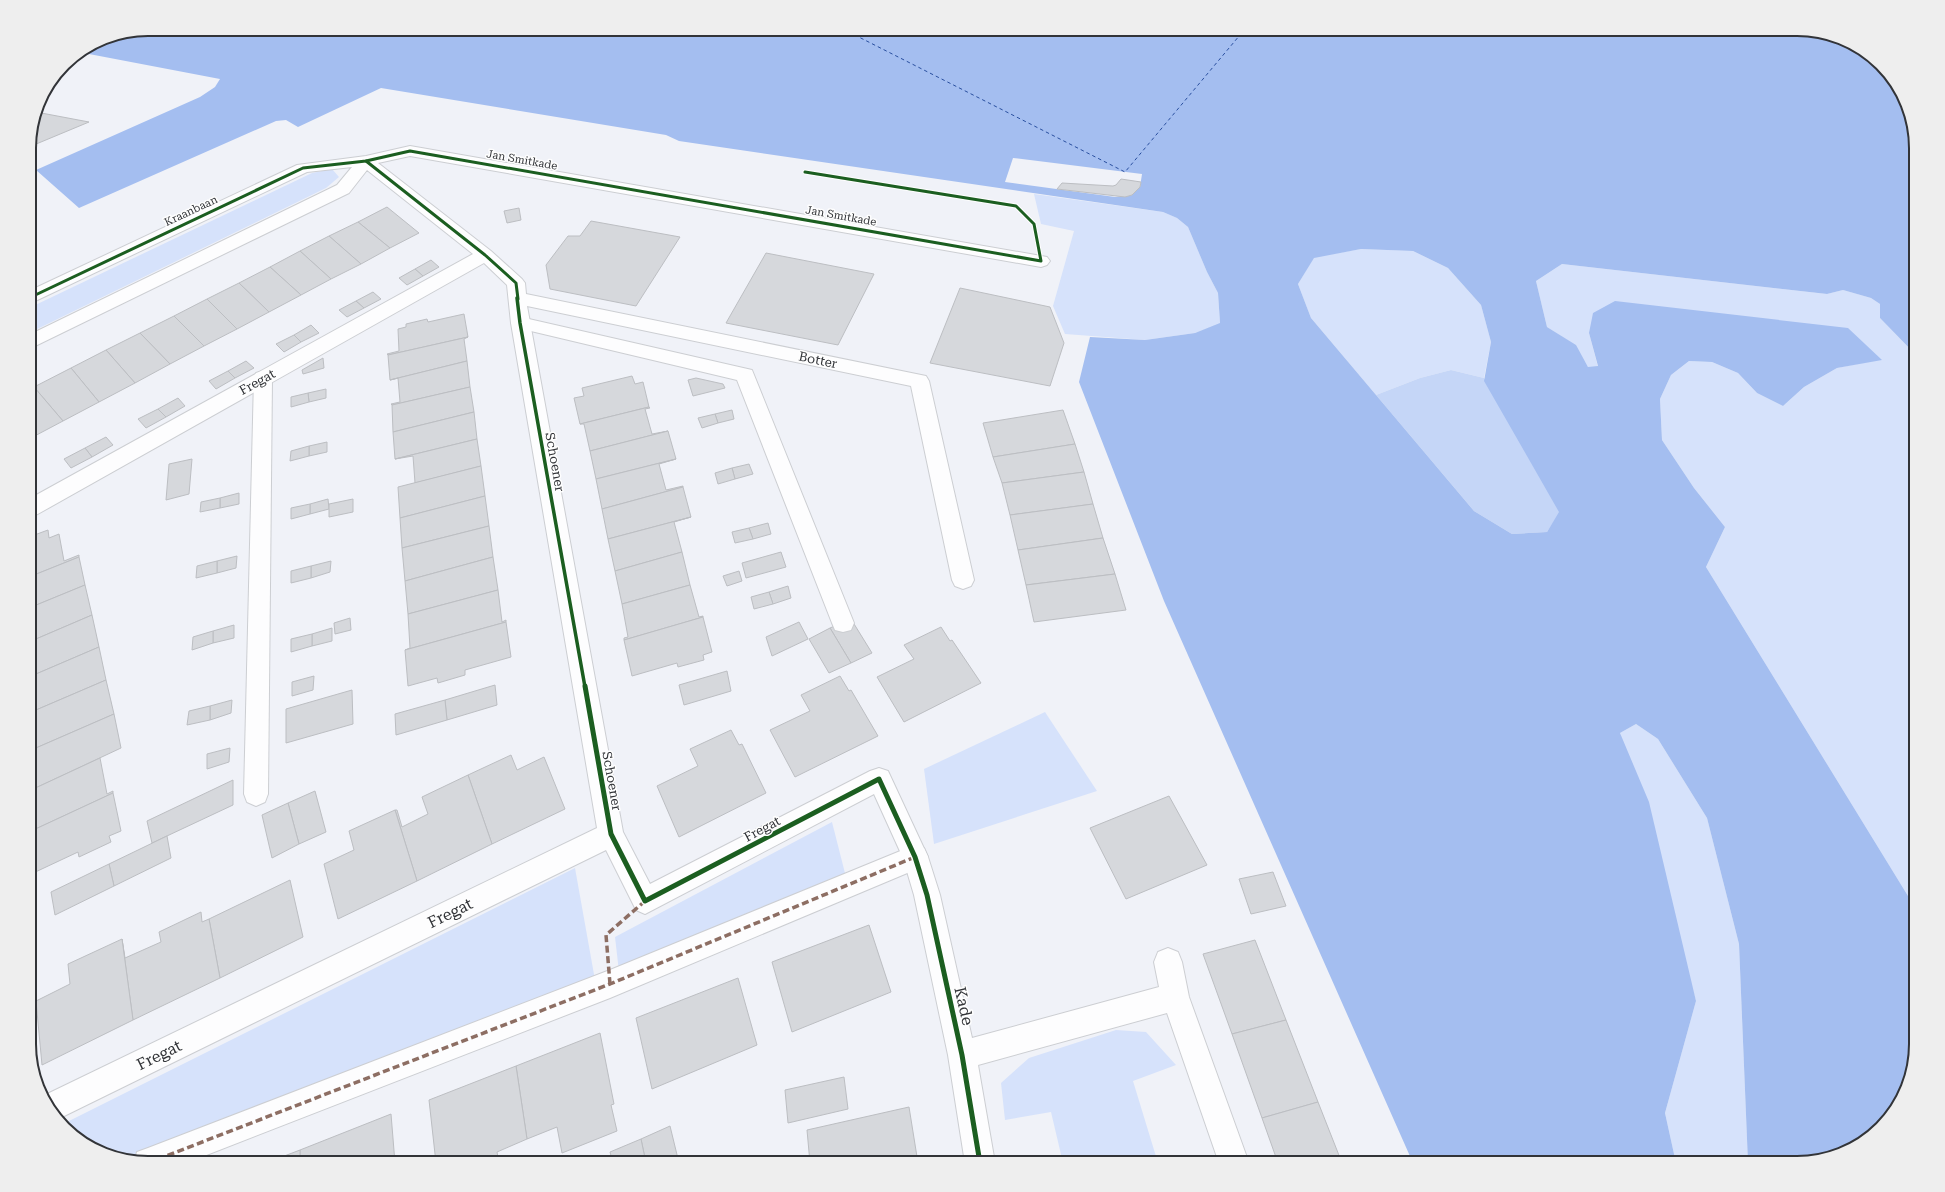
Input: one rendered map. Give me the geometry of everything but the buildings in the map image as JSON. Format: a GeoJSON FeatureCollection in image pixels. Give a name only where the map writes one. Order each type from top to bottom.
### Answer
{"type":"FeatureCollection","features":[{"type":"Feature","properties":{"kind":"street","name":"Jan Smitkade"},"geometry":{"type":"LineString","coordinates":[[366,161],[410,151],[1041,260]]}},
{"type":"Feature","properties":{"kind":"street","name":"Schoener"},"geometry":{"type":"LineString","coordinates":[[366,161],[484,255],[516,283],[520,323],[611,834]]}},
{"type":"Feature","properties":{"kind":"street","name":"Kraanbaan"},"geometry":{"type":"LineString","coordinates":[[36,295],[303,168],[366,161]]}},
{"type":"Feature","properties":{"kind":"street"},"geometry":{"type":"LineString","coordinates":[[36,340],[343,189],[366,161]]}},
{"type":"Feature","properties":{"kind":"street","name":"Fregat"},"geometry":{"type":"LineString","coordinates":[[36,505],[484,255]]}},
{"type":"Feature","properties":{"kind":"street","name":"Botter"},"geometry":{"type":"LineString","coordinates":[[518,298],[920,381],[963,580]]}},
{"type":"Feature","properties":{"kind":"street"},"geometry":{"type":"LineString","coordinates":[[520,323],[745,375],[842,623]]}},
{"type":"Feature","properties":{"kind":"street"},"geometry":{"type":"LineString","coordinates":[[256,794],[263,378]]}},
{"type":"Feature","properties":{"kind":"street","name":"Fregat"},"geometry":{"type":"LineString","coordinates":[[55,1106],[611,834],[646,901],[879,779],[915,857]]}},
{"type":"Feature","properties":{"kind":"street"},"geometry":{"type":"LineString","coordinates":[[166,1156],[610,984],[915,857]]}},
{"type":"Feature","properties":{"kind":"street","name":"Kade"},"geometry":{"type":"LineString","coordinates":[[915,857],[927,895],[962,1055],[979,1156]]}},
{"type":"Feature","properties":{"kind":"street"},"geometry":{"type":"LineString","coordinates":[[1168,962],[1175,997],[1232,1156]]}},
{"type":"Feature","properties":{"kind":"street"},"geometry":{"type":"LineString","coordinates":[[962,1055],[1175,997]]}},
{"type":"Feature","properties":{"kind":"shaded area"},"geometry":{"type":"Polygon","coordinates":[[[148,36],[1797,36],[1826,40],[1853,51],[1871,64],[1890,86],[1903,112],[1907,126],[1909,141],[1909,348],[1880,318],[1880,304],[1871,298],[1843,290],[1827,294],[1562,264],[1536,281],[1547,327],[1576,345],[1588,367],[1598,366],[1589,333],[1593,313],[1615,301],[1848,328],[1882,360],[1837,368],[1804,387],[1783,406],[1757,393],[1738,373],[1712,362],[1689,361],[1671,375],[1660,399],[1662,440],[1694,488],[1725,527],[1706,567],[1909,898],[1908,1059],[1905,1073],[1894,1100],[1886,1112],[1865,1133],[1840,1147],[1812,1155],[1748,1156],[1739,944],[1707,818],[1658,739],[1636,724],[1620,733],[1649,802],[1696,1001],[1665,1113],[1674,1156],[1410,1156],[1164,601],[1079,382],[1090,337],[1145,340],[1195,333],[1220,323],[1218,293],[1207,272],[1188,227],[1177,218],[1163,212],[679,141],[666,135],[381,88],[298,127],[286,120],[276,121],[79,208],[36,170],[200,97],[215,87],[220,79],[89,54],[85,55],[112,42],[126,38],[148,36]],[[1361,249],[1314,258],[1298,284],[1311,318],[1474,511],[1512,534],[1547,532],[1559,512],[1484,381],[1491,342],[1481,305],[1448,268],[1413,251],[1361,249]]]}},
{"type":"Feature","properties":{"kind":"shaded area"},"geometry":{"type":"Polygon","coordinates":[[[332,169],[339,177],[326,188],[36,330],[36,305],[312,173],[332,169]]]}},
{"type":"Feature","properties":{"kind":"shaded area"},"geometry":{"type":"Polygon","coordinates":[[[1034,194],[1163,212],[1177,218],[1188,227],[1207,272],[1218,293],[1220,324],[1195,333],[1145,340],[1065,334],[1053,306],[1074,231],[1041,224],[1034,194]]]}},
{"type":"Feature","properties":{"kind":"shaded area"},"geometry":{"type":"Polygon","coordinates":[[[1361,249],[1413,251],[1448,268],[1481,305],[1491,342],[1484,378],[1451,370],[1420,378],[1376,395],[1311,318],[1298,284],[1314,257],[1361,249]]]}},
{"type":"Feature","properties":{"kind":"shaded area"},"geometry":{"type":"Polygon","coordinates":[[[1562,264],[1827,294],[1843,290],[1871,298],[1880,304],[1880,318],[1909,348],[1909,898],[1706,567],[1725,527],[1694,488],[1662,440],[1660,399],[1671,375],[1689,361],[1712,362],[1738,373],[1757,393],[1783,406],[1804,387],[1837,368],[1882,359],[1589,333],[1598,367],[1588,367],[1575,345],[1547,327],[1536,281],[1562,264]]]}},
{"type":"Feature","properties":{"kind":"shaded area"},"geometry":{"type":"Polygon","coordinates":[[[1451,370],[1484,378],[1560,512],[1547,532],[1512,534],[1474,511],[1376,395],[1420,378],[1451,370]]]}},
{"type":"Feature","properties":{"kind":"shaded area"},"geometry":{"type":"Polygon","coordinates":[[[1045,712],[1097,791],[934,844],[924,769],[1045,712]]]}},
{"type":"Feature","properties":{"kind":"shaded area"},"geometry":{"type":"Polygon","coordinates":[[[1636,724],[1658,739],[1707,818],[1739,944],[1748,1156],[1674,1156],[1665,1113],[1696,1001],[1620,733],[1636,724]]]}},
{"type":"Feature","properties":{"kind":"shaded area"},"geometry":{"type":"Polygon","coordinates":[[[832,822],[847,881],[619,972],[615,937],[832,822]]]}},
{"type":"Feature","properties":{"kind":"shaded area"},"geometry":{"type":"Polygon","coordinates":[[[575,868],[595,980],[141,1156],[119,1152],[92,1141],[68,1122],[575,868]]]}},
{"type":"Feature","properties":{"kind":"shaded area"},"geometry":{"type":"Polygon","coordinates":[[[1116,1030],[1146,1032],[1176,1065],[1133,1081],[1156,1156],[1061,1156],[1051,1112],[1005,1120],[1001,1083],[1029,1058],[1116,1030]]]}},
{"type":"Feature","properties":{"kind":"pier"},"geometry":{"type":"Polygon","coordinates":[[[1013,158],[1142,174],[1140,187],[1132,195],[1115,197],[1005,182],[1013,158]]]}},
{"type":"Feature","properties":{"kind":"ferry route"},"geometry":{"type":"LineString","coordinates":[[857,36],[1125,172],[1239,36]]}},
{"type":"Feature","properties":{"kind":"marked path"},"geometry":{"type":"LineString","coordinates":[[166,1156],[610,984],[915,857]]}},
{"type":"Feature","properties":{"kind":"marked path"},"geometry":{"type":"LineString","coordinates":[[610,984],[606,935],[645,901]]}},
{"type":"Feature","properties":{"kind":"cycle path"},"geometry":{"type":"LineString","coordinates":[[36,295],[303,168],[366,161],[410,151],[1041,261],[1034,224],[1016,206],[805,172]]}},
{"type":"Feature","properties":{"kind":"cycle path"},"geometry":{"type":"LineString","coordinates":[[366,161],[485,255],[516,283],[520,323],[611,834],[645,901],[879,779],[915,857],[927,895],[962,1055],[979,1156]]}}]}
